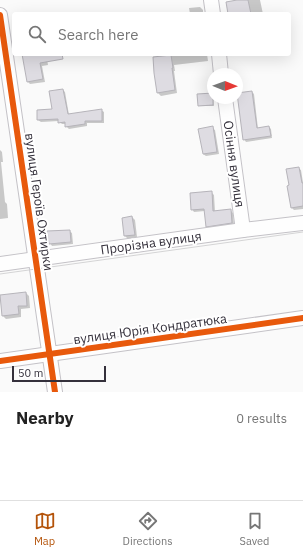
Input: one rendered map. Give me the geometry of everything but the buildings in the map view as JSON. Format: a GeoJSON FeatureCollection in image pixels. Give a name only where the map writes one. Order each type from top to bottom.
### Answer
{"type":"FeatureCollection","features":[{"type":"Feature","properties":{"kind":"street"},"geometry":{"type":"LineString","coordinates":[[211,0],[213,12]]}},
{"type":"Feature","properties":{"kind":"street","name":"вулиця Героїв Охтирки"},"geometry":{"type":"LineString","coordinates":[[0,15],[56,392]]}},
{"type":"Feature","properties":{"kind":"street"},"geometry":{"type":"LineString","coordinates":[[219,56],[220,68]]}},
{"type":"Feature","properties":{"kind":"street","name":"Осіння вулиця"},"geometry":{"type":"LineString","coordinates":[[226,104],[243,230]]}},
{"type":"Feature","properties":{"kind":"street","name":"Прорізна вулиця"},"geometry":{"type":"LineString","coordinates":[[0,264],[303,223]]}},
{"type":"Feature","properties":{"kind":"street","name":"вулиця Юрія Кондратюка"},"geometry":{"type":"LineString","coordinates":[[0,361],[303,318]]}},
{"type":"Feature","properties":{"kind":"tram line"},"geometry":{"type":"LineString","coordinates":[[0,274],[303,232]]}},
{"type":"Feature","properties":{"kind":"cycle path"},"geometry":{"type":"LineString","coordinates":[[0,15],[55,392]]}},
{"type":"Feature","properties":{"kind":"cycle path"},"geometry":{"type":"LineString","coordinates":[[0,361],[303,318]]}}]}
